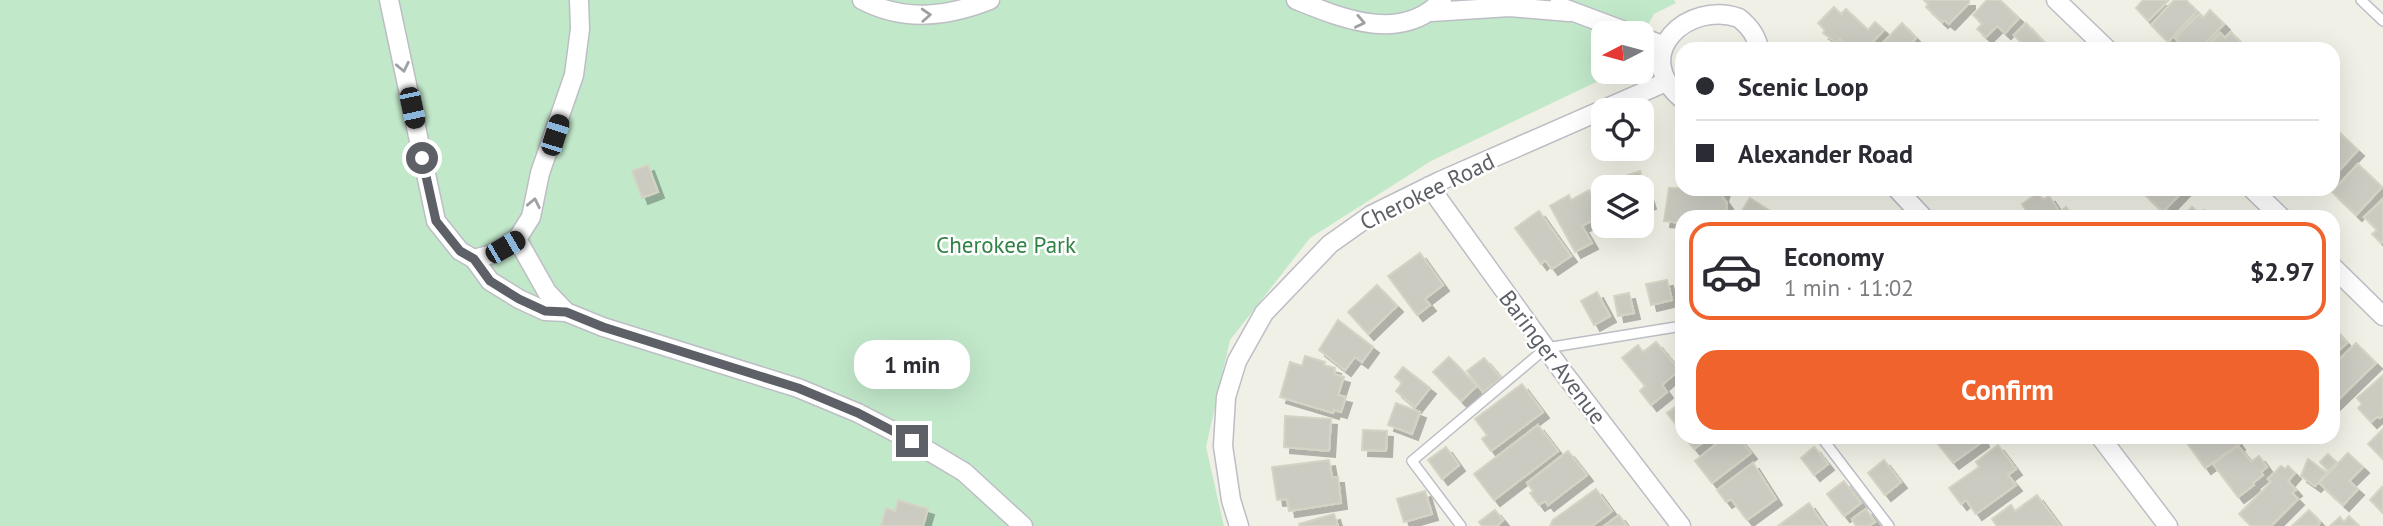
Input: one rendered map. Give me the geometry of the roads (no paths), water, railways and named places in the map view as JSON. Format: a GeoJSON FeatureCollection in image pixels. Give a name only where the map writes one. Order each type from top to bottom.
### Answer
{"type":"FeatureCollection","features":[{"type":"Feature","properties":{"kind":"street"},"geometry":{"type":"LineString","coordinates":[[388,0],[436,221],[460,251],[474,259],[490,281],[545,311],[566,312],[603,327],[798,388],[858,413],[964,472],[1023,526]]}},
{"type":"Feature","properties":{"kind":"street"},"geometry":{"type":"LineString","coordinates":[[474,259],[492,254],[517,239],[531,217],[540,173],[574,75],[580,29],[579,0]]}},
{"type":"Feature","properties":{"kind":"street"},"geometry":{"type":"LineString","coordinates":[[863,0],[894,12],[922,16],[950,12],[990,0]]}},
{"type":"Feature","properties":{"kind":"street"},"geometry":{"type":"LineString","coordinates":[[1296,0],[1341,18],[1375,25],[1409,21],[1436,6],[1510,7],[1569,12]]}},
{"type":"Feature","properties":{"kind":"street"},"geometry":{"type":"LineString","coordinates":[[1546,0],[1595,21]]}},
{"type":"Feature","properties":{"kind":"street"},"geometry":{"type":"LineString","coordinates":[[2056,0],[2100,42]]}},
{"type":"Feature","properties":{"kind":"street"},"geometry":{"type":"LineString","coordinates":[[1675,92],[1666,82],[1660,65],[1662,45],[1668,29],[1687,7],[1730,12],[1749,26],[1756,42]]}},
{"type":"Feature","properties":{"kind":"street"},"geometry":{"type":"LineString","coordinates":[[1654,42],[1662,45]]}},
{"type":"Feature","properties":{"kind":"street","name":"Cherokee Road"},"geometry":{"type":"LineString","coordinates":[[1239,526],[1226,473],[1223,421],[1226,397],[1237,361],[1264,313],[1330,244],[1371,215],[1429,186],[1666,82]]}},
{"type":"Feature","properties":{"kind":"street","name":"Baringer Avenue"},"geometry":{"type":"LineString","coordinates":[[1429,186],[1546,348],[1681,526]]}},
{"type":"Feature","properties":{"kind":"street"},"geometry":{"type":"LineString","coordinates":[[1904,196],[1916,210]]}},
{"type":"Feature","properties":{"kind":"street"},"geometry":{"type":"LineString","coordinates":[[2259,196],[2274,210]]}},
{"type":"Feature","properties":{"kind":"street"},"geometry":{"type":"LineString","coordinates":[[517,239],[547,292],[566,312]]}},
{"type":"Feature","properties":{"kind":"street"},"geometry":{"type":"LineString","coordinates":[[2340,274],[2383,316]]}},
{"type":"Feature","properties":{"kind":"street"},"geometry":{"type":"LineString","coordinates":[[2106,444],[2168,526]]}},
{"type":"Feature","properties":{"kind":"lane"},"geometry":{"type":"LineString","coordinates":[[2361,0],[2383,22]]}},
{"type":"Feature","properties":{"kind":"lane"},"geometry":{"type":"LineString","coordinates":[[1461,526],[1412,461],[1546,348],[1675,327]]}},
{"type":"Feature","properties":{"kind":"lane"},"geometry":{"type":"LineString","coordinates":[[1827,444],[1889,526]]}},
{"type":"Feature","properties":{"kind":"park label","name":"Cherokee Park"},"geometry":{"type":"Point","coordinates":[1006,244]}}]}
